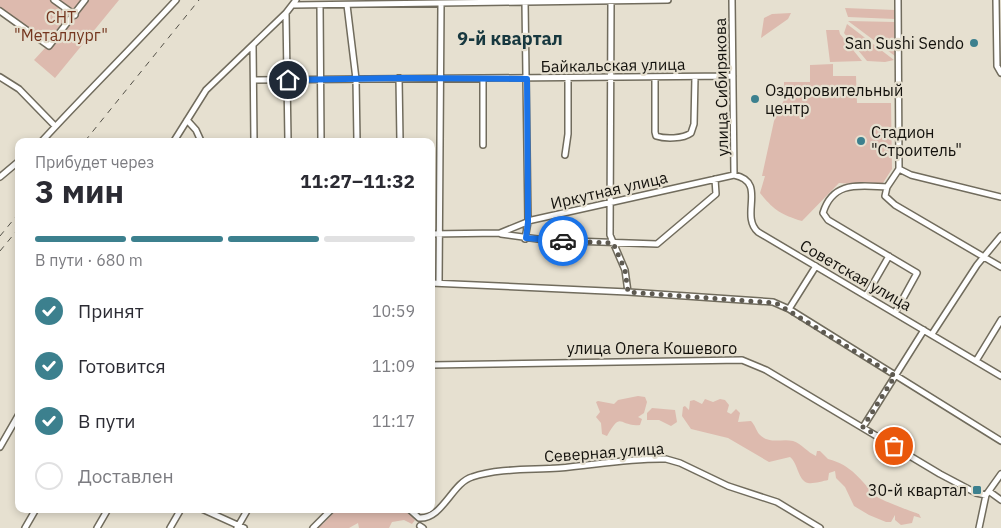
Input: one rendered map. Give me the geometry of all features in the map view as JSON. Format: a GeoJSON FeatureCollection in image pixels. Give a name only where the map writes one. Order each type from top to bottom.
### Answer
{"type":"FeatureCollection","features":[{"type":"Feature","properties":{"kind":"street"},"geometry":{"type":"LineString","coordinates":[[54,0],[75,15]]}},
{"type":"Feature","properties":{"kind":"street"},"geometry":{"type":"LineString","coordinates":[[0,11],[49,46],[86,0]]}},
{"type":"Feature","properties":{"kind":"street"},"geometry":{"type":"LineString","coordinates":[[45,138],[94,83],[113,67],[176,0]]}},
{"type":"Feature","properties":{"kind":"street"},"geometry":{"type":"LineString","coordinates":[[176,138],[206,90],[253,46],[295,2],[320,5],[347,5],[668,0]]}},
{"type":"Feature","properties":{"kind":"street","name":"улица Сибирякова"},"geometry":{"type":"LineString","coordinates":[[732,0],[734,175]]}},
{"type":"Feature","properties":{"kind":"street"},"geometry":{"type":"LineString","coordinates":[[898,0],[899,169],[887,187],[885,196],[889,201],[1001,267]]}},
{"type":"Feature","properties":{"kind":"street"},"geometry":{"type":"LineString","coordinates":[[996,0],[997,66],[1001,73]]}},
{"type":"Feature","properties":{"kind":"street"},"geometry":{"type":"LineString","coordinates":[[611,1],[610,235],[625,270],[628,292]]}},
{"type":"Feature","properties":{"kind":"street"},"geometry":{"type":"LineString","coordinates":[[525,2],[528,222],[526,238]]}},
{"type":"Feature","properties":{"kind":"street"},"geometry":{"type":"LineString","coordinates":[[442,4],[438,283],[765,301],[789,309],[1001,441]]}},
{"type":"Feature","properties":{"kind":"street"},"geometry":{"type":"LineString","coordinates":[[320,5],[321,138]]}},
{"type":"Feature","properties":{"kind":"street"},"geometry":{"type":"LineString","coordinates":[[347,5],[356,79],[357,138]]}},
{"type":"Feature","properties":{"kind":"street"},"geometry":{"type":"LineString","coordinates":[[286,13],[288,138]]}},
{"type":"Feature","properties":{"kind":"street"},"geometry":{"type":"LineString","coordinates":[[253,46],[254,138]]}},
{"type":"Feature","properties":{"kind":"street","name":"Байкальская улица"},"geometry":{"type":"LineString","coordinates":[[254,80],[733,76]]}},
{"type":"Feature","properties":{"kind":"street"},"geometry":{"type":"LineString","coordinates":[[0,77],[19,89],[55,126]]}},
{"type":"Feature","properties":{"kind":"street"},"geometry":{"type":"LineString","coordinates":[[654,77],[655,134],[660,137],[686,136],[691,133],[694,124],[694,77]]}},
{"type":"Feature","properties":{"kind":"street"},"geometry":{"type":"LineString","coordinates":[[400,78],[400,138]]}},
{"type":"Feature","properties":{"kind":"street"},"geometry":{"type":"LineString","coordinates":[[483,78],[483,145]]}},
{"type":"Feature","properties":{"kind":"street"},"geometry":{"type":"LineString","coordinates":[[564,154],[568,134],[568,78]]}},
{"type":"Feature","properties":{"kind":"street"},"geometry":{"type":"LineString","coordinates":[[187,120],[196,130],[200,138]]}},
{"type":"Feature","properties":{"kind":"street"},"geometry":{"type":"LineString","coordinates":[[0,177],[15,164]]}},
{"type":"Feature","properties":{"kind":"street"},"geometry":{"type":"LineString","coordinates":[[899,169],[911,175],[1001,197]]}},
{"type":"Feature","properties":{"kind":"street","name":"Иркутная улица"},"geometry":{"type":"LineString","coordinates":[[435,234],[500,233],[528,222],[734,175]]}},
{"type":"Feature","properties":{"kind":"street","name":"Советская улица"},"geometry":{"type":"LineString","coordinates":[[734,175],[746,178],[752,189],[751,220],[754,228],[1001,376]]}},
{"type":"Feature","properties":{"kind":"street"},"geometry":{"type":"LineString","coordinates":[[500,233],[526,238],[659,244],[716,194],[716,179]]}},
{"type":"Feature","properties":{"kind":"street"},"geometry":{"type":"LineString","coordinates":[[887,187],[846,186],[831,198],[823,213],[828,220],[917,274],[895,313]]}},
{"type":"Feature","properties":{"kind":"street"},"geometry":{"type":"LineString","coordinates":[[932,334],[984,257],[1001,236]]}},
{"type":"Feature","properties":{"kind":"street"},"geometry":{"type":"LineString","coordinates":[[866,296],[889,256]]}},
{"type":"Feature","properties":{"kind":"street"},"geometry":{"type":"LineString","coordinates":[[789,309],[816,266]]}},
{"type":"Feature","properties":{"kind":"street"},"geometry":{"type":"LineString","coordinates":[[976,361],[1001,320]]}},
{"type":"Feature","properties":{"kind":"street"},"geometry":{"type":"LineString","coordinates":[[863,427],[924,330]]}},
{"type":"Feature","properties":{"kind":"street","name":"улица Олега Кошевого"},"geometry":{"type":"LineString","coordinates":[[435,365],[737,359],[759,366],[940,474],[976,493],[988,494],[1001,500]]}},
{"type":"Feature","properties":{"kind":"street"},"geometry":{"type":"LineString","coordinates":[[0,447],[15,421]]}},
{"type":"Feature","properties":{"kind":"street"},"geometry":{"type":"LineString","coordinates":[[0,432],[6,436]]}},
{"type":"Feature","properties":{"kind":"street","name":"Северная улица"},"geometry":{"type":"LineString","coordinates":[[435,511],[463,481],[474,476],[520,470],[666,459],[728,486],[777,502],[820,528]]}},
{"type":"Feature","properties":{"kind":"street"},"geometry":{"type":"LineString","coordinates":[[979,528],[988,494],[1001,474]]}},
{"type":"Feature","properties":{"kind":"street"},"geometry":{"type":"LineString","coordinates":[[25,528],[34,513]]}},
{"type":"Feature","properties":{"kind":"street"},"geometry":{"type":"LineString","coordinates":[[97,528],[106,513]]}},
{"type":"Feature","properties":{"kind":"street"},"geometry":{"type":"LineString","coordinates":[[170,528],[179,513]]}},
{"type":"Feature","properties":{"kind":"street"},"geometry":{"type":"LineString","coordinates":[[210,513],[240,527],[246,513]]}},
{"type":"Feature","properties":{"kind":"street"},"geometry":{"type":"LineString","coordinates":[[312,528],[328,513]]}},
{"type":"Feature","properties":{"kind":"street","name":"Северная улица"},"geometry":{"type":"LineString","coordinates":[[414,513],[420,518],[431,513]]}},
{"type":"Feature","properties":{"kind":"green space","name":"СНТ \"Металлург\""},"geometry":{"type":"Polygon","coordinates":[[[0,0],[119,0],[55,78],[34,60],[46,47],[0,12],[0,0]]]}},
{"type":"Feature","properties":{"kind":"green space"},"geometry":{"type":"Polygon","coordinates":[[[845,8],[895,10],[895,19],[848,17],[845,8]]]}},
{"type":"Feature","properties":{"kind":"green space"},"geometry":{"type":"Polygon","coordinates":[[[791,13],[788,19],[761,38],[764,18],[772,14],[791,13]]]}},
{"type":"Feature","properties":{"kind":"green space"},"geometry":{"type":"Polygon","coordinates":[[[848,21],[895,22],[895,56],[848,21]]]}},
{"type":"Feature","properties":{"kind":"green space"},"geometry":{"type":"Polygon","coordinates":[[[847,24],[894,60],[885,62],[867,61],[844,33],[847,24]]]}},
{"type":"Feature","properties":{"kind":"green space"},"geometry":{"type":"Polygon","coordinates":[[[826,30],[839,30],[840,34],[862,61],[830,62],[826,30]]]}},
{"type":"Feature","properties":{"kind":"green space","name":"Стадион \"Строитель\""},"geometry":{"type":"Polygon","coordinates":[[[833,64],[833,76],[856,76],[857,103],[891,103],[892,169],[881,186],[839,183],[802,221],[778,211],[765,199],[760,193],[765,176],[762,176],[774,121],[784,100],[784,82],[810,82],[810,65],[833,64]]]}},
{"type":"Feature","properties":{"kind":"green space"},"geometry":{"type":"Polygon","coordinates":[[[638,396],[645,397],[647,402],[644,413],[638,417],[642,419],[640,425],[618,422],[607,436],[602,434],[601,423],[596,417],[600,412],[596,402],[614,404],[618,400],[638,396]]]}},
{"type":"Feature","properties":{"kind":"green space"},"geometry":{"type":"Polygon","coordinates":[[[705,399],[713,402],[720,399],[725,400],[729,405],[727,412],[731,414],[736,409],[740,413],[738,422],[751,421],[759,434],[767,439],[793,441],[816,456],[817,451],[820,451],[828,459],[850,469],[879,498],[919,514],[921,518],[914,516],[912,523],[901,525],[895,520],[895,515],[891,522],[886,522],[854,506],[845,487],[836,478],[835,471],[829,473],[828,480],[808,483],[802,479],[795,463],[790,457],[769,462],[728,438],[691,429],[682,416],[683,407],[685,406],[689,410],[690,401],[694,400],[702,404],[705,399]]]}},
{"type":"Feature","properties":{"kind":"green space"},"geometry":{"type":"Polygon","coordinates":[[[652,408],[675,410],[677,422],[671,426],[659,420],[647,420],[647,413],[652,408]]]}},
{"type":"Feature","properties":{"kind":"green space"},"geometry":{"type":"Polygon","coordinates":[[[333,513],[409,513],[415,520],[412,524],[404,520],[392,522],[389,528],[359,528],[358,523],[349,528],[315,528],[323,524],[333,513]]]}},
{"type":"Feature","properties":{"kind":"railway"},"geometry":{"type":"LineString","coordinates":[[87,138],[199,0]]}},
{"type":"Feature","properties":{"kind":"railway"},"geometry":{"type":"LineString","coordinates":[[0,236],[15,218]]}},
{"type":"Feature","properties":{"kind":"railway"},"geometry":{"type":"LineString","coordinates":[[0,251],[15,233]]}},
{"type":"Feature","properties":{"kind":"way so far"},"geometry":{"type":"LineString","coordinates":[[563,241],[613,243],[625,270],[628,292],[765,301],[776,303],[789,309],[895,376],[863,427],[894,446]]}},
{"type":"Feature","properties":{"kind":"place","name":"San Sushi Sendo"},"geometry":{"type":"Point","coordinates":[974,43]}},
{"type":"Feature","properties":{"kind":"place","name":"Оздоровительный центр"},"geometry":{"type":"Point","coordinates":[755,99]}},
{"type":"Feature","properties":{"kind":"place","name":"Стадион \"Строитель\""},"geometry":{"type":"Point","coordinates":[861,141]}},
{"type":"Feature","properties":{"kind":"place","name":"30-й квартал"},"geometry":{"type":"Point","coordinates":[977,490]}},
{"type":"Feature","properties":{"kind":"district","name":"9-й квартал"},"geometry":{"type":"Point","coordinates":[510,39]}},
{"type":"Feature","properties":{"kind":"route"},"geometry":{"type":"LineString","coordinates":[[288,80],[400,78],[527,79],[528,222],[526,238],[563,241]]}}]}
